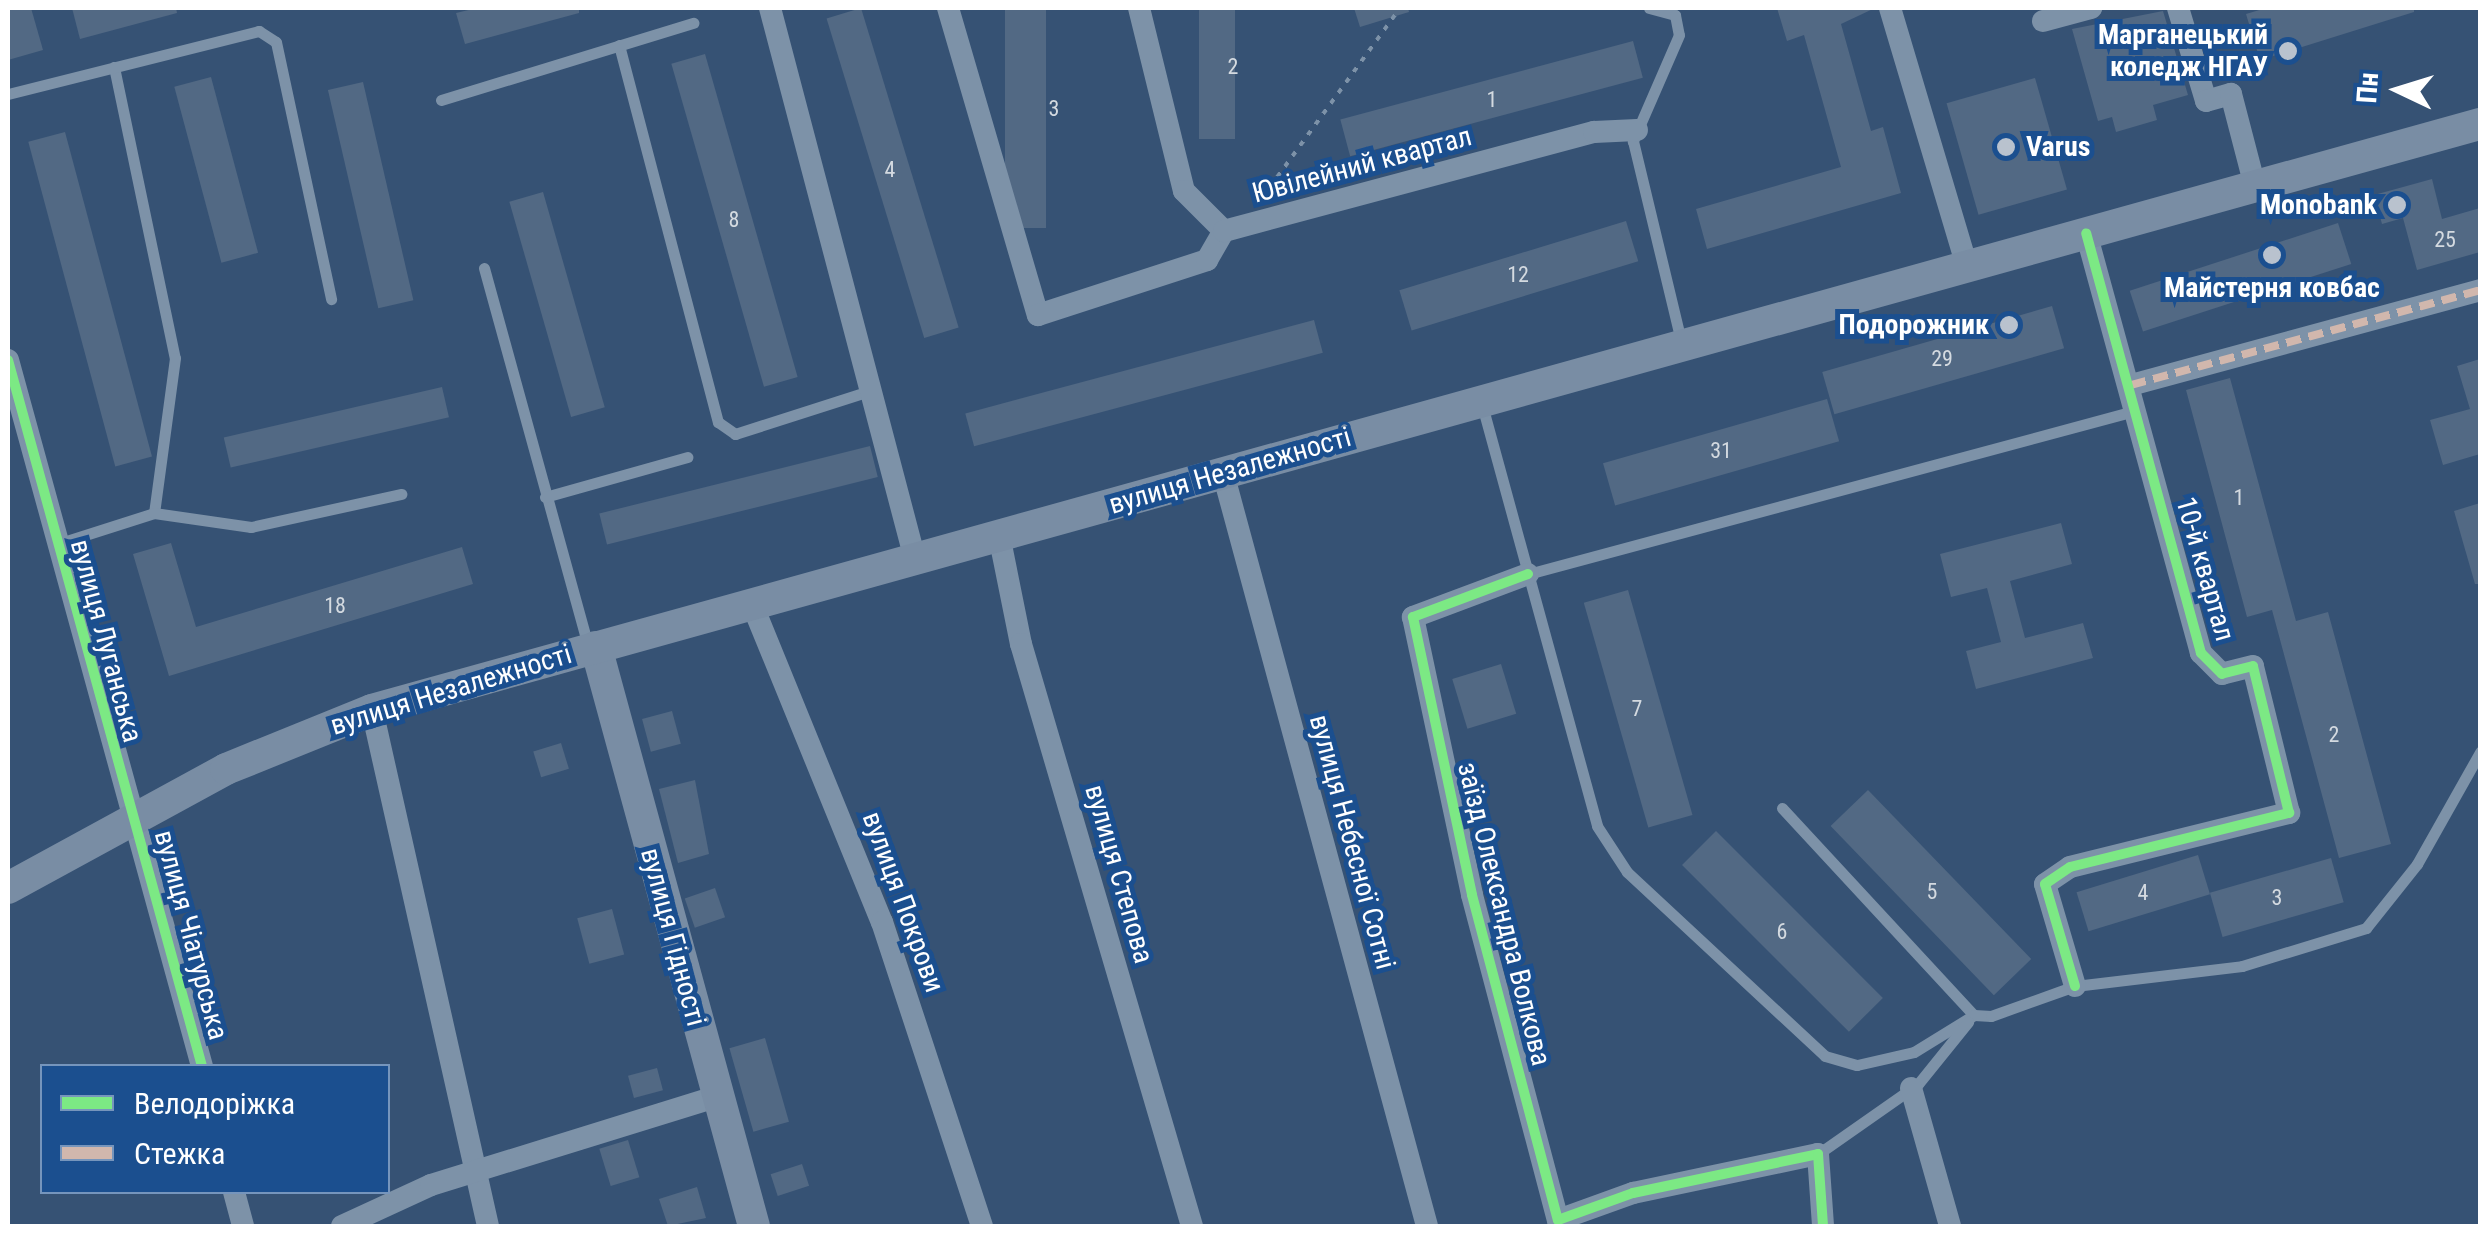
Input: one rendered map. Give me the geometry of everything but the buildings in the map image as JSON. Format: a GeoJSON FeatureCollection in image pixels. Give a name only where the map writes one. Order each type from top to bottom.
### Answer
{"type":"FeatureCollection","features":[{"type":"Feature","properties":{"kind":"main road","name":"вулиця Незалежності"},"geometry":{"type":"LineString","coordinates":[[8,888],[136,816],[372,710],[2480,124]]}},
{"type":"Feature","properties":{"kind":"main road","name":"вулиця Гідності"},"geometry":{"type":"LineString","coordinates":[[592,648],[754,1226]]}},
{"type":"Feature","properties":{"kind":"street"},"geometry":{"type":"LineString","coordinates":[[770,8],[915,559]]}},
{"type":"Feature","properties":{"kind":"street"},"geometry":{"type":"LineString","coordinates":[[948,8],[1038,314],[1207,260],[1234,229]]}},
{"type":"Feature","properties":{"kind":"street","name":"Ювілейний квартал"},"geometry":{"type":"LineString","coordinates":[[1138,8],[1184,191],[1234,229],[1594,132],[1637,130]]}},
{"type":"Feature","properties":{"kind":"street"},"geometry":{"type":"LineString","coordinates":[[1890,8],[1968,266]]}},
{"type":"Feature","properties":{"kind":"street"},"geometry":{"type":"LineString","coordinates":[[2043,21],[2091,8]]}},
{"type":"Feature","properties":{"kind":"street"},"geometry":{"type":"LineString","coordinates":[[2178,8],[2206,102],[2231,94],[2256,186]]}},
{"type":"Feature","properties":{"kind":"street","name":"10-й квартал"},"geometry":{"type":"LineString","coordinates":[[2075,986],[2045,884],[2070,866],[2290,813],[2253,666],[2222,674],[2201,653],[2138,410],[2086,233]]}},
{"type":"Feature","properties":{"kind":"street"},"geometry":{"type":"LineString","coordinates":[[2131,385],[2480,290]]}},
{"type":"Feature","properties":{"kind":"street","name":"вулиця Луганська"},"geometry":{"type":"LineString","coordinates":[[8,360],[56,544],[136,816]]}},
{"type":"Feature","properties":{"kind":"street","name":"вулиця Небесної Сотні"},"geometry":{"type":"LineString","coordinates":[[1223,473],[1426,1226]]}},
{"type":"Feature","properties":{"kind":"street","name":"вулиця Степова"},"geometry":{"type":"LineString","coordinates":[[998,535],[1020,644],[1192,1226]]}},
{"type":"Feature","properties":{"kind":"street","name":"заїзд Олександра Волкова"},"geometry":{"type":"LineString","coordinates":[[1528,574],[1413,617],[1472,894],[1558,1220],[1633,1192],[1818,1154]]}},
{"type":"Feature","properties":{"kind":"street","name":"вулиця Покрови"},"geometry":{"type":"LineString","coordinates":[[752,604],[882,922],[982,1226]]}},
{"type":"Feature","properties":{"kind":"street"},"geometry":{"type":"LineString","coordinates":[[372,710],[488,1226]]}},
{"type":"Feature","properties":{"kind":"street","name":"вулиця Чіатурська"},"geometry":{"type":"LineString","coordinates":[[136,816],[201,1064]]}},
{"type":"Feature","properties":{"kind":"street"},"geometry":{"type":"LineString","coordinates":[[1911,1088],[1950,1226]]}},
{"type":"Feature","properties":{"kind":"street"},"geometry":{"type":"LineString","coordinates":[[342,1226],[412,1192],[476,1176],[716,1096]]}},
{"type":"Feature","properties":{"kind":"street"},"geometry":{"type":"LineString","coordinates":[[1818,1154],[1823,1226]]}},
{"type":"Feature","properties":{"kind":"street"},"geometry":{"type":"LineString","coordinates":[[235,1194],[243,1226]]}},
{"type":"Feature","properties":{"kind":"lane"},"geometry":{"type":"LineString","coordinates":[[1648,8],[1674,15],[1679,35],[1637,130],[1682,345]]}},
{"type":"Feature","properties":{"kind":"lane"},"geometry":{"type":"LineString","coordinates":[[441,100],[693,22]]}},
{"type":"Feature","properties":{"kind":"lane"},"geometry":{"type":"LineString","coordinates":[[8,94],[260,31],[276,42],[331,299]]}},
{"type":"Feature","properties":{"kind":"lane"},"geometry":{"type":"LineString","coordinates":[[619,45],[718,422],[735,434],[870,391]]}},
{"type":"Feature","properties":{"kind":"lane"},"geometry":{"type":"LineString","coordinates":[[114,68],[175,358],[154,513]]}},
{"type":"Feature","properties":{"kind":"lane"},"geometry":{"type":"LineString","coordinates":[[484,268],[545,497],[592,648]]}},
{"type":"Feature","properties":{"kind":"lane"},"geometry":{"type":"LineString","coordinates":[[1480,401],[1597,826],[1627,872],[1824,1056],[1857,1064],[1914,1052],[1974,1015],[2022,1008],[2075,986],[2242,966],[2366,928],[2416,864],[2480,752]]}},
{"type":"Feature","properties":{"kind":"lane"},"geometry":{"type":"LineString","coordinates":[[1528,574],[2138,410]]}},
{"type":"Feature","properties":{"kind":"lane"},"geometry":{"type":"LineString","coordinates":[[545,497],[687,457]]}},
{"type":"Feature","properties":{"kind":"lane"},"geometry":{"type":"LineString","coordinates":[[56,544],[154,513],[251,527],[400,494]]}},
{"type":"Feature","properties":{"kind":"lane"},"geometry":{"type":"LineString","coordinates":[[1782,808],[1974,1015]]}},
{"type":"Feature","properties":{"kind":"lane"},"geometry":{"type":"LineString","coordinates":[[1818,1154],[1911,1088],[1974,1015]]}},
{"type":"Feature","properties":{"kind":"path"},"geometry":{"type":"LineString","coordinates":[[1234,229],[1400,8]]}},
{"type":"Feature","properties":{"kind":"marked path"},"geometry":{"type":"LineString","coordinates":[[2131,385],[2480,290]]}},
{"type":"Feature","properties":{"kind":"cycle path"},"geometry":{"type":"LineString","coordinates":[[2075,986],[2045,884],[2070,867],[2289,813],[2253,666],[2222,674],[2201,653],[2086,233]]}},
{"type":"Feature","properties":{"kind":"cycle path"},"geometry":{"type":"LineString","coordinates":[[8,360],[201,1064]]}},
{"type":"Feature","properties":{"kind":"cycle path"},"geometry":{"type":"LineString","coordinates":[[1528,574],[1413,617],[1472,895],[1558,1220],[1633,1193],[1818,1154],[1823,1226]]}},
{"type":"Feature","properties":{"kind":"place","name":"Марганецький коледж НГАУ"},"geometry":{"type":"Point","coordinates":[2288,51]}},
{"type":"Feature","properties":{"kind":"place","name":"Varus"},"geometry":{"type":"Point","coordinates":[2006,147]}},
{"type":"Feature","properties":{"kind":"place","name":"Monobank"},"geometry":{"type":"Point","coordinates":[2397,205]}},
{"type":"Feature","properties":{"kind":"place","name":"Майстерня ковбас"},"geometry":{"type":"Point","coordinates":[2272,255]}},
{"type":"Feature","properties":{"kind":"place","name":"Подорожник"},"geometry":{"type":"Point","coordinates":[2009,325]}}]}
